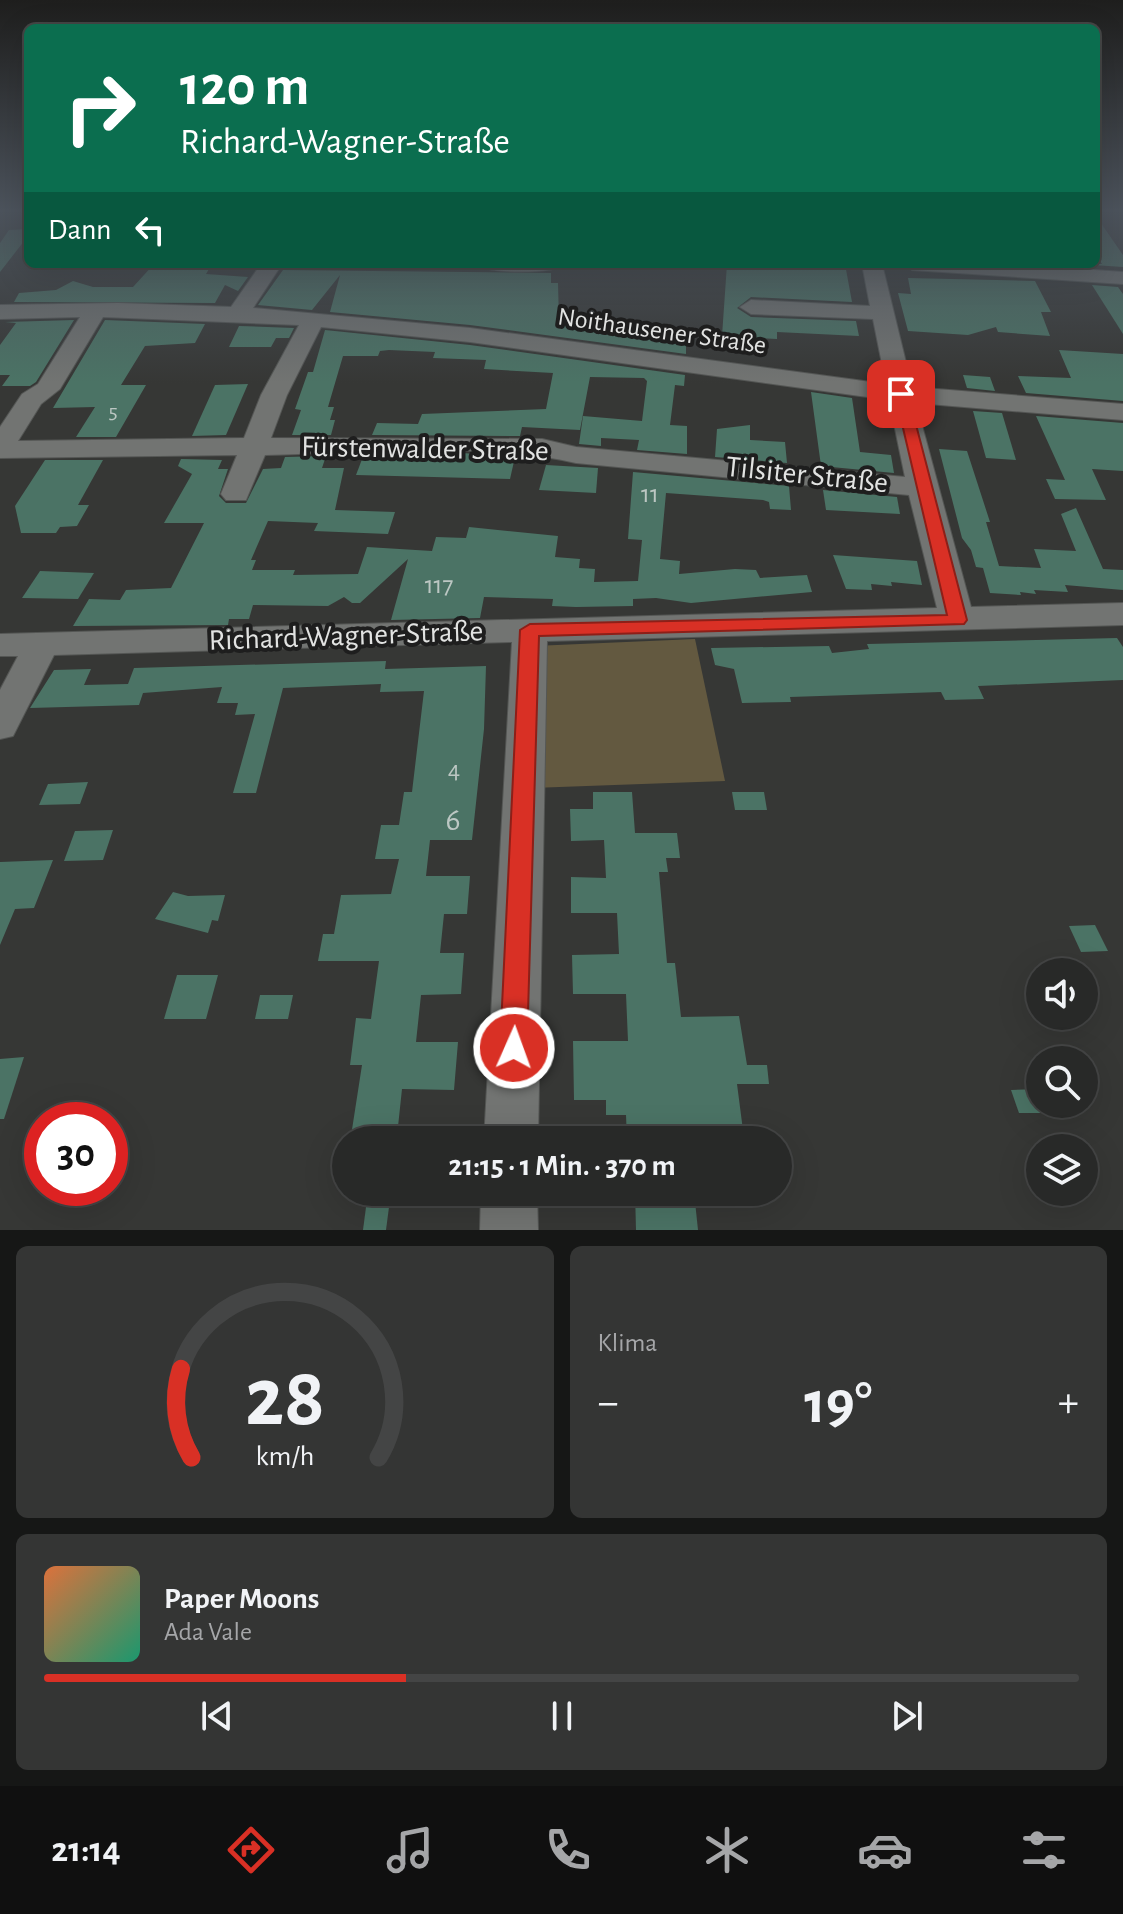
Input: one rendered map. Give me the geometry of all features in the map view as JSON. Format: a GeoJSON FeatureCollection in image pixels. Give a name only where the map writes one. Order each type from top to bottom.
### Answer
{"type":"FeatureCollection","features":[{"type":"Feature","properties":{"kind":"street"},"geometry":{"type":"LineString","coordinates":[[236,316],[269,268]]}},
{"type":"Feature","properties":{"kind":"street"},"geometry":{"type":"LineString","coordinates":[[873,268],[922,487],[957,620]]}},
{"type":"Feature","properties":{"kind":"street"},"geometry":{"type":"LineString","coordinates":[[1032,268],[1123,278]]}},
{"type":"Feature","properties":{"kind":"street"},"geometry":{"type":"LineString","coordinates":[[751,307],[884,313]]}},
{"type":"Feature","properties":{"kind":"street"},"geometry":{"type":"LineString","coordinates":[[0,449],[31,399],[47,389],[96,310]]}},
{"type":"Feature","properties":{"kind":"street","name":"Noithausener Straße"},"geometry":{"type":"LineString","coordinates":[[0,312],[96,310],[236,316],[508,338],[901,394],[1123,412]]}},
{"type":"Feature","properties":{"kind":"street","name":"Fürstenwalder Straße"},"geometry":{"type":"LineString","coordinates":[[236,494],[285,370],[313,321]]}},
{"type":"Feature","properties":{"kind":"street","name":"Fürstenwalder Straße"},"geometry":{"type":"LineString","coordinates":[[0,449],[437,444],[542,447],[576,455],[693,464]]}},
{"type":"Feature","properties":{"kind":"street","name":"Tilsiter Straße"},"geometry":{"type":"LineString","coordinates":[[693,464],[922,487]]}},
{"type":"Feature","properties":{"kind":"street","name":"Richard-Wagner-Straße"},"geometry":{"type":"LineString","coordinates":[[0,645],[1123,614]]}},
{"type":"Feature","properties":{"kind":"street"},"geometry":{"type":"LineString","coordinates":[[512,1126],[530,630]]}},
{"type":"Feature","properties":{"kind":"street"},"geometry":{"type":"LineString","coordinates":[[0,726],[42,644]]}},
{"type":"Feature","properties":{"kind":"street"},"geometry":{"type":"LineString","coordinates":[[509,1206],[509,1230]]}},
{"type":"Feature","properties":{"kind":"shaded area"},"geometry":{"type":"Polygon","coordinates":[[[695,639],[725,781],[532,788],[534,646],[695,639]]]}},
{"type":"Feature","properties":{"kind":"building"},"geometry":{"type":"Polygon","coordinates":[[[150,268],[210,268],[206,274],[248,277],[238,291],[225,285],[215,303],[14,302],[19,293],[56,290],[73,281],[93,287],[133,287],[150,268]]]}},
{"type":"Feature","properties":{"kind":"building"},"geometry":{"type":"Polygon","coordinates":[[[727,268],[846,268],[852,302],[751,297],[737,308],[751,317],[856,321],[859,336],[777,332],[777,339],[722,336],[727,268]]]}},
{"type":"Feature","properties":{"kind":"building"},"geometry":{"type":"Polygon","coordinates":[[[283,270],[551,273],[551,283],[558,283],[559,321],[686,331],[686,354],[470,325],[330,312],[340,275],[312,310],[258,305],[283,270]]]}},
{"type":"Feature","properties":{"kind":"building"},"geometry":{"type":"Polygon","coordinates":[[[908,278],[1035,281],[1051,312],[1041,312],[1050,336],[998,332],[996,327],[968,335],[908,331],[898,293],[911,294],[908,278]]]}},
{"type":"Feature","properties":{"kind":"building"},"geometry":{"type":"Polygon","coordinates":[[[1092,285],[1118,287],[1123,294],[1123,334],[1092,285]]]}},
{"type":"Feature","properties":{"kind":"building"},"geometry":{"type":"Polygon","coordinates":[[[74,320],[36,382],[30,386],[2,386],[10,375],[0,375],[0,345],[16,323],[5,322],[74,320]]]}},
{"type":"Feature","properties":{"kind":"building"},"geometry":{"type":"Polygon","coordinates":[[[105,320],[205,324],[195,343],[145,346],[121,385],[146,385],[116,437],[76,437],[95,407],[53,408],[105,320]]]}},
{"type":"Feature","properties":{"kind":"building"},"geometry":{"type":"Polygon","coordinates":[[[239,326],[294,328],[289,338],[276,338],[271,347],[229,347],[239,326]]]}},
{"type":"Feature","properties":{"kind":"building"},"geometry":{"type":"Polygon","coordinates":[[[325,330],[470,345],[685,375],[684,386],[675,385],[670,425],[687,426],[687,454],[637,450],[639,440],[601,438],[601,446],[579,444],[583,416],[642,421],[647,381],[644,378],[590,377],[580,430],[522,427],[520,436],[372,435],[377,423],[418,424],[422,414],[546,409],[553,373],[484,369],[486,360],[433,358],[435,352],[389,350],[380,351],[378,356],[343,356],[328,407],[334,407],[330,420],[335,420],[331,435],[292,435],[301,410],[295,409],[308,372],[313,372],[325,330]]]}},
{"type":"Feature","properties":{"kind":"building"},"geometry":{"type":"Polygon","coordinates":[[[1059,350],[1123,354],[1123,401],[1026,393],[1018,376],[1071,378],[1059,350]]]}},
{"type":"Feature","properties":{"kind":"building"},"geometry":{"type":"Polygon","coordinates":[[[963,375],[990,377],[995,391],[967,388],[963,375]]]}},
{"type":"Feature","properties":{"kind":"building"},"geometry":{"type":"Polygon","coordinates":[[[248,384],[226,435],[192,436],[215,385],[248,384]]]}},
{"type":"Feature","properties":{"kind":"building"},"geometry":{"type":"Polygon","coordinates":[[[811,392],[852,398],[860,452],[891,455],[894,473],[821,466],[811,392]]]}},
{"type":"Feature","properties":{"kind":"building"},"geometry":{"type":"Polygon","coordinates":[[[973,411],[1002,413],[1016,460],[986,458],[973,411]]]}},
{"type":"Feature","properties":{"kind":"building"},"geometry":{"type":"Polygon","coordinates":[[[1036,416],[1123,423],[1123,471],[1092,469],[1106,500],[1055,499],[1046,479],[1065,480],[1036,416]]]}},
{"type":"Feature","properties":{"kind":"building"},"geometry":{"type":"Polygon","coordinates":[[[750,425],[750,440],[785,442],[787,463],[715,457],[717,429],[750,425]]]}},
{"type":"Feature","properties":{"kind":"building"},"geometry":{"type":"Polygon","coordinates":[[[939,449],[967,451],[990,522],[986,522],[999,566],[1041,568],[1034,549],[1076,551],[1061,514],[1076,508],[1103,569],[1123,570],[1123,590],[1065,585],[1068,592],[1034,590],[1036,594],[990,593],[983,568],[976,567],[971,550],[962,538],[939,449]]]}},
{"type":"Feature","properties":{"kind":"building"},"geometry":{"type":"Polygon","coordinates":[[[462,453],[515,457],[510,479],[356,475],[364,454],[462,453]]]}},
{"type":"Feature","properties":{"kind":"building"},"geometry":{"type":"Polygon","coordinates":[[[326,456],[322,468],[344,468],[335,510],[395,512],[388,534],[314,531],[318,523],[268,521],[251,560],[256,560],[252,570],[295,570],[293,575],[358,574],[367,547],[432,551],[436,537],[466,538],[469,527],[558,536],[555,557],[580,559],[579,568],[595,569],[594,582],[638,581],[642,540],[628,539],[633,472],[789,486],[791,510],[770,509],[769,502],[763,500],[666,493],[660,559],[680,561],[679,574],[735,569],[756,570],[760,578],[807,575],[812,592],[691,603],[656,598],[633,599],[633,606],[576,607],[552,606],[553,599],[484,597],[480,618],[391,620],[408,559],[360,603],[352,603],[344,597],[328,606],[253,605],[249,619],[229,619],[228,625],[73,626],[89,599],[120,600],[126,590],[171,588],[204,523],[164,523],[192,474],[178,466],[181,459],[222,460],[218,469],[228,469],[219,496],[226,503],[246,503],[263,469],[281,468],[285,457],[326,456]]]}},
{"type":"Feature","properties":{"kind":"building"},"geometry":{"type":"Polygon","coordinates":[[[45,460],[103,460],[78,505],[89,505],[77,526],[60,527],[56,533],[21,533],[15,506],[45,460]]]}},
{"type":"Feature","properties":{"kind":"building"},"geometry":{"type":"Polygon","coordinates":[[[546,465],[598,468],[596,493],[539,490],[546,465]]]}},
{"type":"Feature","properties":{"kind":"building"},"geometry":{"type":"Polygon","coordinates":[[[823,490],[897,497],[900,514],[826,510],[823,490]]]}},
{"type":"Feature","properties":{"kind":"building"},"geometry":{"type":"Polygon","coordinates":[[[833,555],[917,561],[922,585],[891,582],[892,586],[871,584],[872,590],[846,589],[833,555]]]}},
{"type":"Feature","properties":{"kind":"building"},"geometry":{"type":"Polygon","coordinates":[[[40,571],[94,573],[78,599],[22,598],[40,571]]]}},
{"type":"Feature","properties":{"kind":"building"},"geometry":{"type":"Polygon","coordinates":[[[1117,638],[1123,647],[1123,680],[978,686],[984,699],[945,700],[941,692],[790,697],[791,702],[742,703],[734,669],[715,665],[711,648],[829,646],[832,653],[869,649],[867,644],[1117,638]]]}},
{"type":"Feature","properties":{"kind":"building"},"geometry":{"type":"Polygon","coordinates":[[[386,661],[385,669],[486,666],[484,729],[472,840],[430,840],[426,876],[470,876],[467,914],[444,914],[440,953],[464,953],[461,994],[421,995],[416,1042],[458,1042],[454,1090],[402,1089],[398,1126],[353,1126],[362,1065],[350,1065],[356,1018],[371,1019],[379,961],[318,961],[323,934],[334,934],[341,895],[391,894],[399,859],[375,859],[381,825],[399,825],[404,792],[412,792],[424,691],[380,692],[381,684],[283,688],[256,793],[233,793],[255,714],[235,715],[238,703],[217,703],[222,687],[143,693],[139,705],[30,708],[54,670],[91,669],[84,685],[128,684],[134,668],[386,661]]]}},
{"type":"Feature","properties":{"kind":"building"},"geometry":{"type":"Polygon","coordinates":[[[88,782],[80,804],[39,805],[48,784],[88,782]]]}},
{"type":"Feature","properties":{"kind":"building"},"geometry":{"type":"Polygon","coordinates":[[[593,792],[632,792],[635,833],[677,833],[680,858],[666,858],[668,872],[659,872],[667,963],[675,963],[681,1017],[739,1016],[747,1065],[767,1065],[769,1084],[737,1084],[742,1126],[626,1126],[626,1115],[606,1115],[606,1100],[574,1100],[573,1041],[628,1041],[626,994],[573,994],[572,955],[619,954],[617,913],[571,913],[571,877],[606,878],[604,840],[571,841],[570,809],[593,809],[593,792]]]}},
{"type":"Feature","properties":{"kind":"building"},"geometry":{"type":"Polygon","coordinates":[[[732,792],[764,792],[767,810],[735,810],[732,792]]]}},
{"type":"Feature","properties":{"kind":"building"},"geometry":{"type":"Polygon","coordinates":[[[113,830],[103,860],[64,861],[75,831],[113,830]]]}},
{"type":"Feature","properties":{"kind":"building"},"geometry":{"type":"Polygon","coordinates":[[[53,860],[34,908],[15,909],[0,945],[0,862],[53,860]]]}},
{"type":"Feature","properties":{"kind":"building"},"geometry":{"type":"Polygon","coordinates":[[[173,892],[188,896],[225,895],[218,921],[212,920],[208,933],[155,919],[173,892]]]}},
{"type":"Feature","properties":{"kind":"building"},"geometry":{"type":"Polygon","coordinates":[[[1095,925],[1108,951],[1081,952],[1069,926],[1095,925]]]}},
{"type":"Feature","properties":{"kind":"building"},"geometry":{"type":"Polygon","coordinates":[[[177,975],[218,975],[206,1019],[164,1019],[177,975]]]}},
{"type":"Feature","properties":{"kind":"building"},"geometry":{"type":"Polygon","coordinates":[[[260,995],[293,995],[288,1019],[255,1019],[260,995]]]}},
{"type":"Feature","properties":{"kind":"building"},"geometry":{"type":"Polygon","coordinates":[[[24,1057],[4,1119],[0,1119],[0,1059],[24,1057]]]}},
{"type":"Feature","properties":{"kind":"building"},"geometry":{"type":"Polygon","coordinates":[[[1026,1089],[1026,1113],[1019,1113],[1011,1090],[1026,1089]]]}},
{"type":"Feature","properties":{"kind":"building"},"geometry":{"type":"Polygon","coordinates":[[[366,1206],[389,1206],[386,1230],[363,1230],[366,1206]]]}},
{"type":"Feature","properties":{"kind":"building"},"geometry":{"type":"Polygon","coordinates":[[[635,1206],[695,1206],[698,1230],[636,1230],[635,1206]]]}},
{"type":"Feature","properties":{"kind":"route"},"geometry":{"type":"LineString","coordinates":[[514,1048],[530,630],[957,620],[901,394]]}}]}
